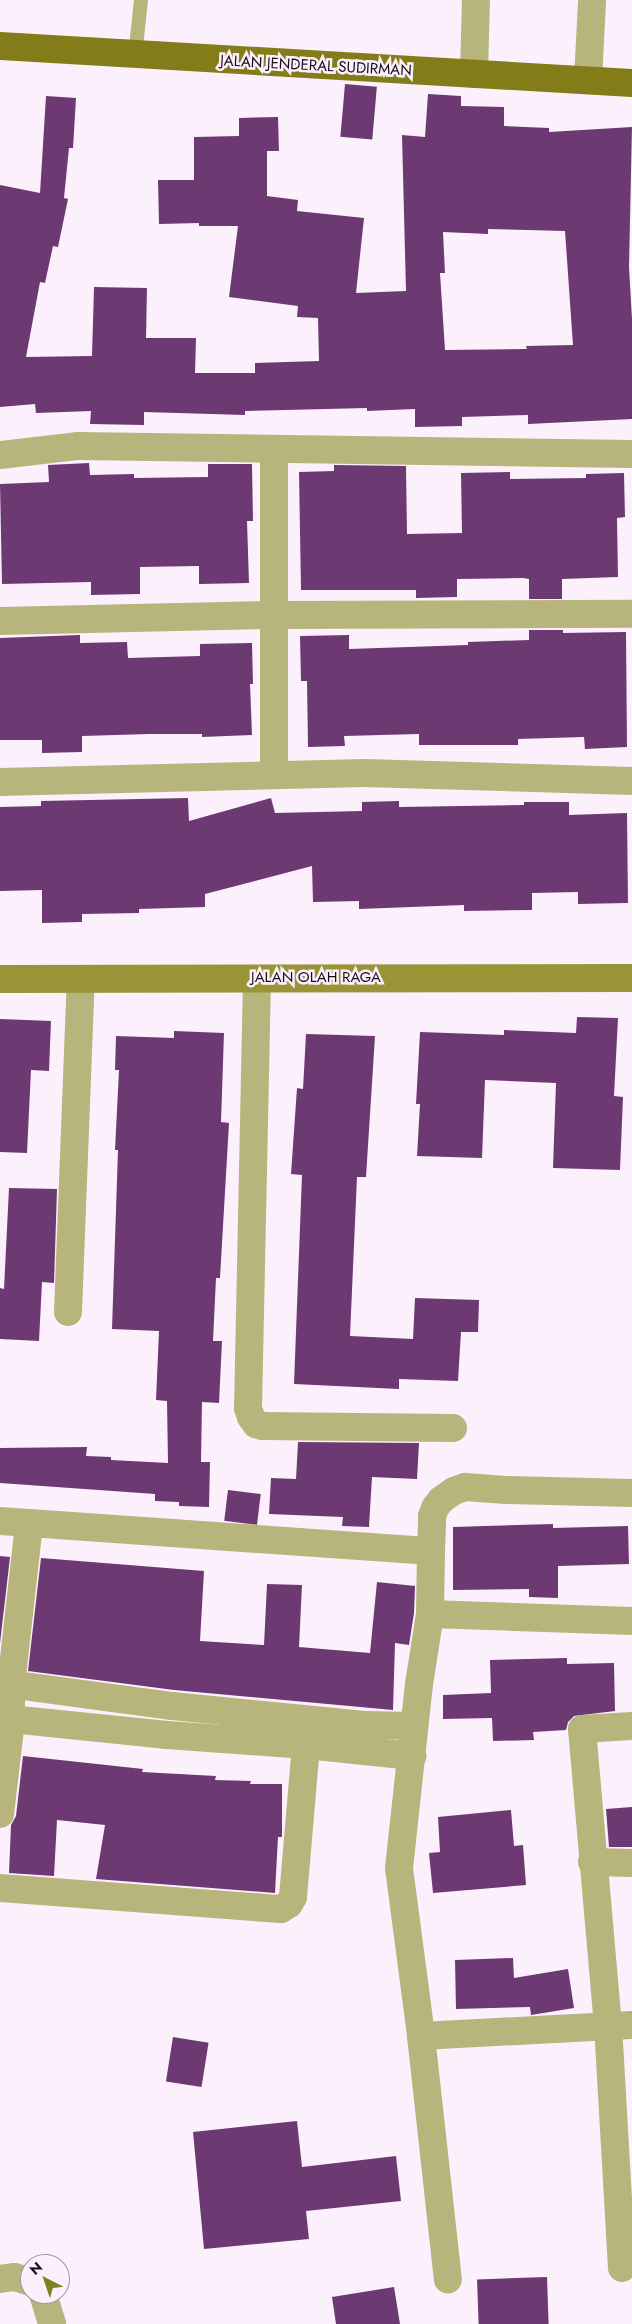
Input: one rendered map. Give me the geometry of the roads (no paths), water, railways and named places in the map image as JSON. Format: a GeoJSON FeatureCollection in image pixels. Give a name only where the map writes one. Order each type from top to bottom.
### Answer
{"type":"FeatureCollection","features":[{"type":"Feature","properties":{"kind":"main road","name":"JALAN JENDERAL SUDIRMAN"},"geometry":{"type":"LineString","coordinates":[[0,46],[135,56],[632,83]]}},
{"type":"Feature","properties":{"kind":"street"},"geometry":{"type":"LineString","coordinates":[[474,74],[476,0]]}},
{"type":"Feature","properties":{"kind":"street"},"geometry":{"type":"LineString","coordinates":[[588,80],[592,0]]}},
{"type":"Feature","properties":{"kind":"street"},"geometry":{"type":"LineString","coordinates":[[0,455],[78,446],[632,454]]}},
{"type":"Feature","properties":{"kind":"street"},"geometry":{"type":"LineString","coordinates":[[274,448],[274,774]]}},
{"type":"Feature","properties":{"kind":"street"},"geometry":{"type":"LineString","coordinates":[[0,621],[274,615],[632,614]]}},
{"type":"Feature","properties":{"kind":"street"},"geometry":{"type":"LineString","coordinates":[[0,782],[364,773],[632,781]]}},
{"type":"Feature","properties":{"kind":"street","name":"JALAN OLAH RAGA"},"geometry":{"type":"LineString","coordinates":[[0,979],[632,978]]}},
{"type":"Feature","properties":{"kind":"street"},"geometry":{"type":"LineString","coordinates":[[68,1312],[81,979]]}},
{"type":"Feature","properties":{"kind":"street"},"geometry":{"type":"LineString","coordinates":[[257,979],[248,1408],[251,1417],[256,1424],[262,1426],[453,1428]]}},
{"type":"Feature","properties":{"kind":"street"},"geometry":{"type":"LineString","coordinates":[[448,2280],[399,1868],[414,1726],[430,1614],[432,1516],[441,1500],[465,1486],[506,1490],[632,1493]]}},
{"type":"Feature","properties":{"kind":"street"},"geometry":{"type":"LineString","coordinates":[[0,1521],[431,1551]]}},
{"type":"Feature","properties":{"kind":"street"},"geometry":{"type":"LineString","coordinates":[[0,1814],[5,1684],[29,1524]]}},
{"type":"Feature","properties":{"kind":"street"},"geometry":{"type":"LineString","coordinates":[[430,1614],[632,1621]]}},
{"type":"Feature","properties":{"kind":"street"},"geometry":{"type":"LineString","coordinates":[[5,1684],[172,1706],[367,1725],[414,1726]]}},
{"type":"Feature","properties":{"kind":"street"},"geometry":{"type":"LineString","coordinates":[[5,1719],[412,1756]]}},
{"type":"Feature","properties":{"kind":"street"},"geometry":{"type":"LineString","coordinates":[[622,2268],[620,2026],[592,1862],[582,1729],[632,1726]]}},
{"type":"Feature","properties":{"kind":"street"},"geometry":{"type":"LineString","coordinates":[[0,1888],[281,1909],[289,1904],[293,1897],[306,1745]]}},
{"type":"Feature","properties":{"kind":"street"},"geometry":{"type":"LineString","coordinates":[[592,1862],[632,1863]]}},
{"type":"Feature","properties":{"kind":"street"},"geometry":{"type":"LineString","coordinates":[[420,2036],[620,2026]]}},
{"type":"Feature","properties":{"kind":"street"},"geometry":{"type":"LineString","coordinates":[[0,2279],[15,2277],[20,2279]]}},
{"type":"Feature","properties":{"kind":"street"},"geometry":{"type":"LineString","coordinates":[[46,2304],[52,2324]]}},
{"type":"Feature","properties":{"kind":"lane"},"geometry":{"type":"LineString","coordinates":[[135,56],[141,0]]}}]}
